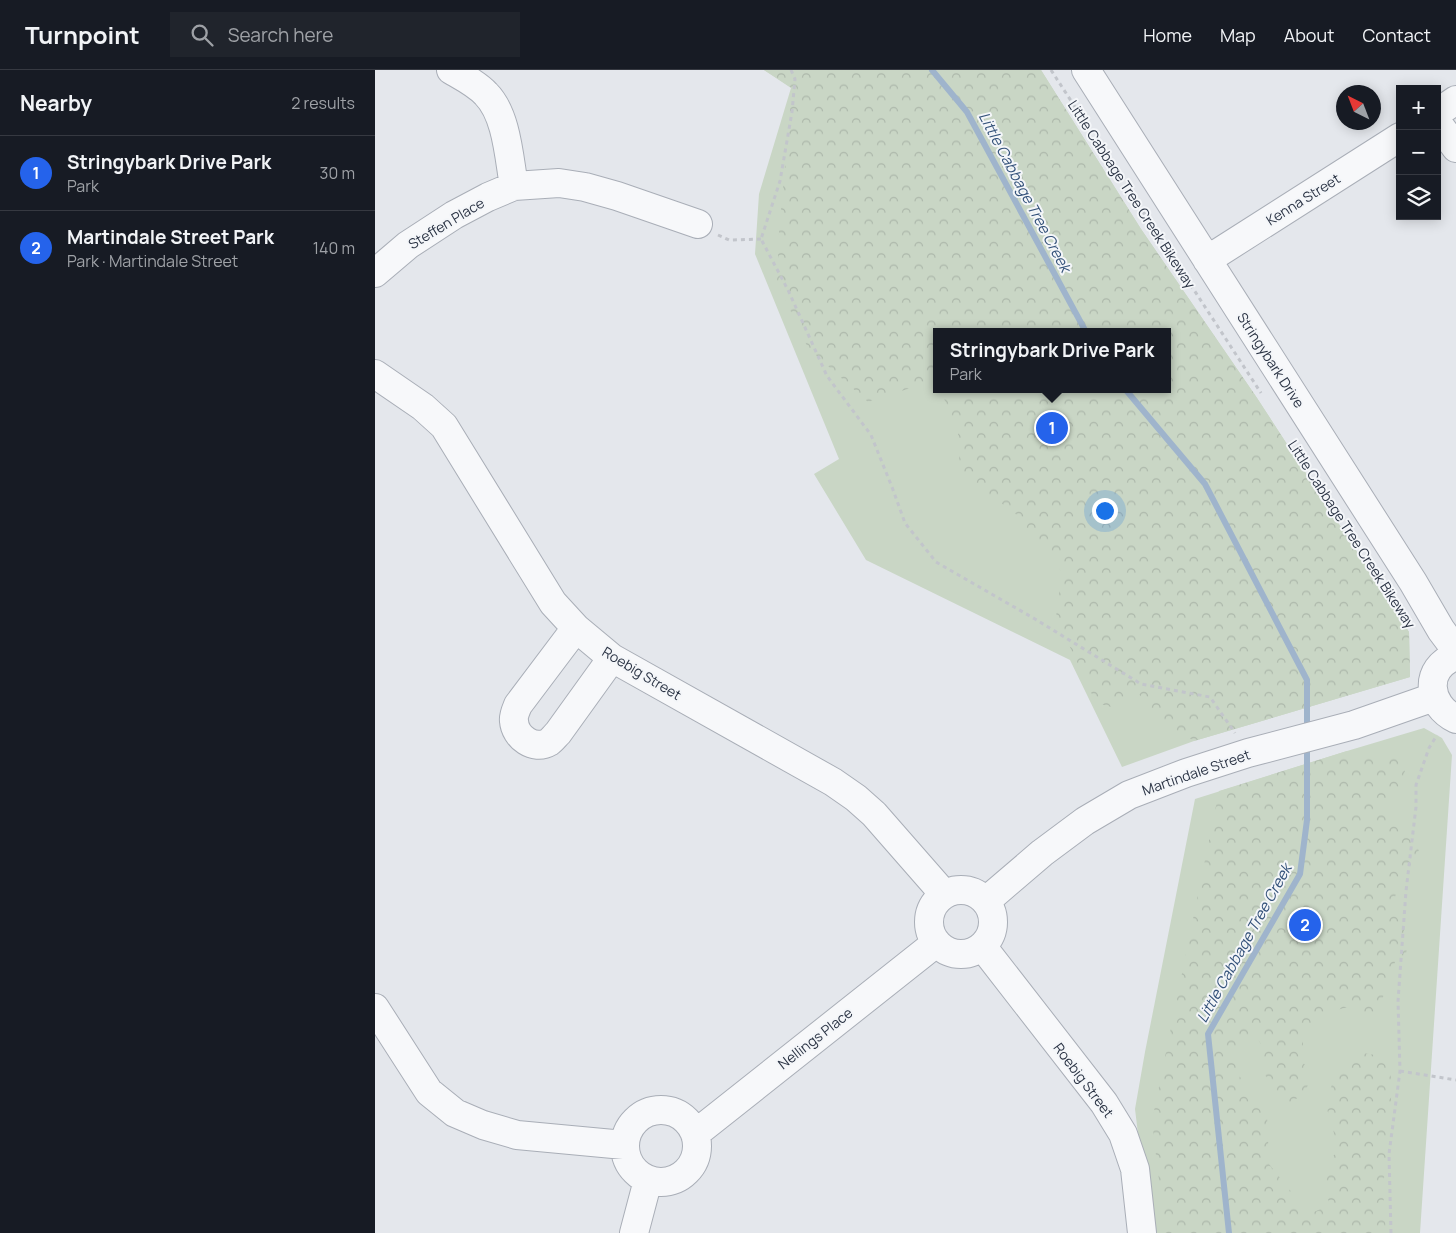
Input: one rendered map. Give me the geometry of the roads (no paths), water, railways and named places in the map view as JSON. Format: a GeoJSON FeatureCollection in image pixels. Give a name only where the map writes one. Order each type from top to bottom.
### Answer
{"type":"FeatureCollection","features":[{"type":"Feature","properties":{"kind":"street"},"geometry":{"type":"LineString","coordinates":[[451,70],[486,94],[496,106],[501,118],[514,186]]}},
{"type":"Feature","properties":{"kind":"street","name":"Stringybark Drive"},"geometry":{"type":"LineString","coordinates":[[1086,70],[1413,582],[1441,630],[1456,650]]}},
{"type":"Feature","properties":{"kind":"street"},"geometry":{"type":"LineString","coordinates":[[1441,110],[1456,100]]}},
{"type":"Feature","properties":{"kind":"street"},"geometry":{"type":"LineString","coordinates":[[1441,127],[1456,148]]}},
{"type":"Feature","properties":{"kind":"street","name":"Kenna Street"},"geometry":{"type":"LineString","coordinates":[[1207,260],[1396,140]]}},
{"type":"Feature","properties":{"kind":"street","name":"Steffen Place"},"geometry":{"type":"LineString","coordinates":[[375,273],[408,245],[454,215],[514,186],[559,183],[585,187],[698,224]]}},
{"type":"Feature","properties":{"kind":"street","name":"Roebig Street"},"geometry":{"type":"LineString","coordinates":[[375,374],[423,407],[444,426],[553,603],[576,628],[612,658],[833,782],[856,798],[874,814],[944,894]]}},
{"type":"Feature","properties":{"kind":"street"},"geometry":{"type":"LineString","coordinates":[[576,628],[518,705],[513,718],[515,731],[524,741],[538,745],[549,742],[558,733],[612,658]]}},
{"type":"Feature","properties":{"kind":"street"},"geometry":{"type":"LineString","coordinates":[[1456,656],[1441,666],[1435,675],[1429,699],[1447,715],[1456,719]]}},
{"type":"Feature","properties":{"kind":"street","name":"Martindale Street"},"geometry":{"type":"LineString","coordinates":[[986,901],[1042,853],[1085,821],[1129,795],[1186,773],[1274,746],[1354,725],[1429,699]]}},
{"type":"Feature","properties":{"kind":"street"},"geometry":{"type":"LineString","coordinates":[[962,889],[971,891],[986,901],[991,910],[993,920],[992,929],[982,946],[967,954],[958,954],[942,949],[935,943],[930,933],[928,922],[930,911],[935,902],[944,894],[962,889]]}},
{"type":"Feature","properties":{"kind":"street","name":"Nellings Place"},"geometry":{"type":"LineString","coordinates":[[695,1134],[935,943]]}},
{"type":"Feature","properties":{"kind":"street","name":"Roebig Street"},"geometry":{"type":"LineString","coordinates":[[982,946],[1104,1103],[1123,1134],[1135,1169],[1142,1233]]}},
{"type":"Feature","properties":{"kind":"street"},"geometry":{"type":"LineString","coordinates":[[375,1008],[429,1092],[455,1113],[483,1125],[517,1135],[624,1145]]}},
{"type":"Feature","properties":{"kind":"street"},"geometry":{"type":"LineString","coordinates":[[661,1109],[672,1111],[682,1116],[690,1124],[695,1134],[697,1146],[695,1157],[685,1172],[670,1181],[659,1182],[648,1180],[638,1174],[626,1156],[624,1145],[626,1134],[631,1124],[639,1116],[649,1111],[661,1109]]}},
{"type":"Feature","properties":{"kind":"street"},"geometry":{"type":"LineString","coordinates":[[634,1233],[648,1180]]}},
{"type":"Feature","properties":{"kind":"waterway","name":"Little Cabbage Tree Creek"},"geometry":{"type":"LineString","coordinates":[[932,70],[967,112],[1084,328]]}},
{"type":"Feature","properties":{"kind":"waterway","name":"Little Cabbage Tree Creek"},"geometry":{"type":"LineString","coordinates":[[1128,393],[1205,484],[1307,680],[1307,730]]}},
{"type":"Feature","properties":{"kind":"waterway","name":"Little Cabbage Tree Creek"},"geometry":{"type":"LineString","coordinates":[[1229,1233],[1208,1034],[1300,874],[1307,820],[1307,743]]}},
{"type":"Feature","properties":{"kind":"place","name":"Stringybark Drive Park"},"geometry":{"type":"Point","coordinates":[1052,428]}},
{"type":"Feature","properties":{"kind":"place","name":"Martindale Street Park"},"geometry":{"type":"Point","coordinates":[1305,925]}}]}
